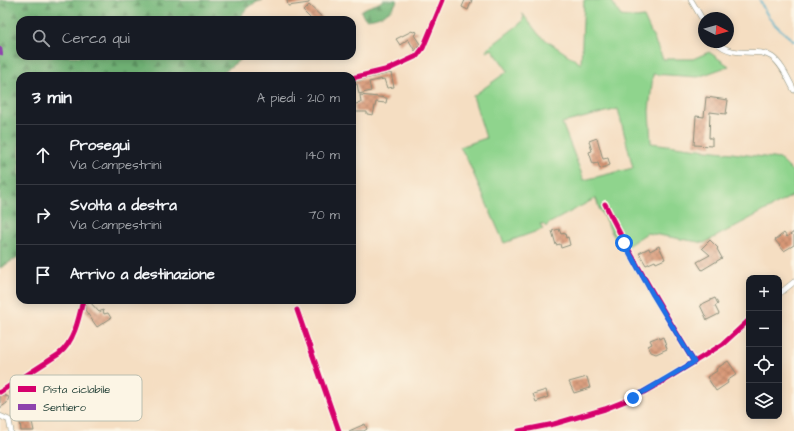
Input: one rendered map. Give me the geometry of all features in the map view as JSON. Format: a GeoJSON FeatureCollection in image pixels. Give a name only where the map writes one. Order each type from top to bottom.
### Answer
{"type":"FeatureCollection","features":[{"type":"Feature","properties":{"kind":"street"},"geometry":{"type":"LineString","coordinates":[[356,77],[389,69],[417,56],[423,48],[443,0]]}},
{"type":"Feature","properties":{"kind":"street"},"geometry":{"type":"LineString","coordinates":[[691,0],[698,12]]}},
{"type":"Feature","properties":{"kind":"street"},"geometry":{"type":"LineString","coordinates":[[725,48],[740,52],[764,54],[772,57],[779,64],[794,90]]}},
{"type":"Feature","properties":{"kind":"street"},"geometry":{"type":"LineString","coordinates":[[605,204],[624,243],[653,295],[694,362]]}},
{"type":"Feature","properties":{"kind":"street"},"geometry":{"type":"LineString","coordinates":[[782,292],[794,282]]}},
{"type":"Feature","properties":{"kind":"street"},"geometry":{"type":"LineString","coordinates":[[26,375],[66,347],[75,327],[82,304]]}},
{"type":"Feature","properties":{"kind":"street"},"geometry":{"type":"LineString","coordinates":[[297,310],[339,431]]}},
{"type":"Feature","properties":{"kind":"street"},"geometry":{"type":"LineString","coordinates":[[519,431],[554,424],[605,409],[633,398],[723,344],[746,323]]}},
{"type":"Feature","properties":{"kind":"street"},"geometry":{"type":"LineString","coordinates":[[0,392],[10,385]]}},
{"type":"Feature","properties":{"kind":"street"},"geometry":{"type":"LineString","coordinates":[[0,416],[8,420],[11,431]]}},
{"type":"Feature","properties":{"kind":"green space"},"geometry":{"type":"Polygon","coordinates":[[[0,0],[262,0],[248,7],[241,16],[16,16],[16,60],[239,60],[224,72],[16,72],[16,258],[0,268],[0,0]]]}},
{"type":"Feature","properties":{"kind":"green space"},"geometry":{"type":"Polygon","coordinates":[[[383,0],[397,0],[393,8],[385,14],[367,19],[363,16],[361,11],[383,0]]]}},
{"type":"Feature","properties":{"kind":"green space"},"geometry":{"type":"Polygon","coordinates":[[[584,0],[611,0],[621,16],[636,18],[644,17],[663,59],[693,59],[709,52],[729,66],[698,77],[653,74],[649,111],[651,143],[780,159],[794,173],[794,195],[704,243],[647,233],[621,250],[599,208],[596,198],[548,224],[546,227],[543,224],[540,224],[543,229],[504,243],[467,159],[460,147],[486,138],[473,96],[508,71],[492,49],[487,52],[486,50],[522,22],[524,16],[522,13],[540,36],[581,64],[584,0]],[[618,109],[562,123],[584,180],[633,168],[618,109]]]}},
{"type":"Feature","properties":{"kind":"building"},"geometry":{"type":"Polygon","coordinates":[[[287,0],[309,0],[309,3],[288,6],[287,0]]]}},
{"type":"Feature","properties":{"kind":"building"},"geometry":{"type":"Polygon","coordinates":[[[465,0],[472,0],[468,10],[462,7],[465,0]]]}},
{"type":"Feature","properties":{"kind":"building"},"geometry":{"type":"Polygon","coordinates":[[[309,5],[321,16],[308,16],[303,11],[309,5]]]}},
{"type":"Feature","properties":{"kind":"building"},"geometry":{"type":"Polygon","coordinates":[[[412,31],[416,31],[417,33],[414,35],[420,44],[415,51],[408,39],[400,45],[396,39],[412,31]]]}},
{"type":"Feature","properties":{"kind":"building"},"geometry":{"type":"Polygon","coordinates":[[[391,73],[394,87],[387,88],[384,79],[369,82],[371,91],[359,94],[356,81],[391,73]]]}},
{"type":"Feature","properties":{"kind":"building"},"geometry":{"type":"Polygon","coordinates":[[[360,95],[387,98],[386,103],[376,102],[373,115],[367,114],[367,112],[356,112],[356,104],[361,103],[360,95]]]}},
{"type":"Feature","properties":{"kind":"building"},"geometry":{"type":"Polygon","coordinates":[[[706,97],[728,100],[726,114],[710,112],[709,138],[712,138],[712,146],[694,145],[696,116],[704,117],[706,97]]]}},
{"type":"Feature","properties":{"kind":"building"},"geometry":{"type":"Polygon","coordinates":[[[597,138],[603,159],[608,158],[610,165],[600,169],[598,163],[593,164],[589,152],[592,151],[589,141],[597,138]]]}},
{"type":"Feature","properties":{"kind":"building"},"geometry":{"type":"Polygon","coordinates":[[[559,229],[561,234],[565,233],[566,238],[568,237],[570,245],[561,248],[560,244],[556,245],[552,231],[559,229]]]}},
{"type":"Feature","properties":{"kind":"building"},"geometry":{"type":"Polygon","coordinates":[[[794,232],[794,245],[784,251],[775,240],[784,233],[787,237],[794,232]]]}},
{"type":"Feature","properties":{"kind":"building"},"geometry":{"type":"Polygon","coordinates":[[[710,240],[718,248],[717,249],[722,258],[702,270],[697,262],[710,255],[702,248],[710,240]]]}},
{"type":"Feature","properties":{"kind":"building"},"geometry":{"type":"Polygon","coordinates":[[[659,246],[665,259],[646,265],[639,253],[649,248],[650,251],[659,246]]]}},
{"type":"Feature","properties":{"kind":"building"},"geometry":{"type":"Polygon","coordinates":[[[715,298],[718,304],[715,306],[719,314],[707,320],[700,305],[715,298]]]}},
{"type":"Feature","properties":{"kind":"building"},"geometry":{"type":"Polygon","coordinates":[[[92,304],[99,312],[103,310],[104,314],[108,313],[111,318],[97,327],[85,310],[86,305],[92,304]]]}},
{"type":"Feature","properties":{"kind":"building"},"geometry":{"type":"Polygon","coordinates":[[[658,337],[659,339],[663,337],[667,349],[656,354],[651,352],[648,346],[652,344],[650,340],[658,337]]]}},
{"type":"Feature","properties":{"kind":"building"},"geometry":{"type":"Polygon","coordinates":[[[728,361],[737,374],[727,381],[728,383],[716,391],[707,377],[717,371],[716,369],[728,361]]]}},
{"type":"Feature","properties":{"kind":"building"},"geometry":{"type":"Polygon","coordinates":[[[587,377],[590,388],[574,393],[569,382],[587,377]]]}},
{"type":"Feature","properties":{"kind":"building"},"geometry":{"type":"Polygon","coordinates":[[[546,390],[548,397],[536,402],[533,394],[546,390]]]}},
{"type":"Feature","properties":{"kind":"building"},"geometry":{"type":"Polygon","coordinates":[[[2,395],[9,397],[7,403],[0,408],[0,396],[2,395]]]}},
{"type":"Feature","properties":{"kind":"building"},"geometry":{"type":"Polygon","coordinates":[[[20,421],[32,421],[34,431],[21,431],[20,421]]]}},
{"type":"Feature","properties":{"kind":"building"},"geometry":{"type":"Polygon","coordinates":[[[365,424],[367,429],[364,431],[349,431],[365,424]]]}},
{"type":"Feature","properties":{"kind":"waterway"},"geometry":{"type":"LineString","coordinates":[[760,0],[770,19],[794,41]]}},
{"type":"Feature","properties":{"kind":"marked path"},"geometry":{"type":"LineString","coordinates":[[0,47],[0,58]]}},
{"type":"Feature","properties":{"kind":"cycle path"},"geometry":{"type":"LineString","coordinates":[[356,77],[389,69],[417,56],[423,48],[443,0]]}},
{"type":"Feature","properties":{"kind":"cycle path"},"geometry":{"type":"LineString","coordinates":[[605,204],[659,304],[694,362]]}},
{"type":"Feature","properties":{"kind":"cycle path"},"geometry":{"type":"LineString","coordinates":[[26,375],[59,354],[69,343],[75,329],[82,304]]}},
{"type":"Feature","properties":{"kind":"cycle path"},"geometry":{"type":"LineString","coordinates":[[297,310],[339,431]]}},
{"type":"Feature","properties":{"kind":"cycle path"},"geometry":{"type":"LineString","coordinates":[[519,431],[554,424],[605,409],[633,398],[723,344],[746,323]]}},
{"type":"Feature","properties":{"kind":"cycle path"},"geometry":{"type":"LineString","coordinates":[[0,392],[10,386]]}},
{"type":"Feature","properties":{"kind":"route"},"geometry":{"type":"LineString","coordinates":[[624,243],[653,295],[694,362],[633,398]]}}]}
